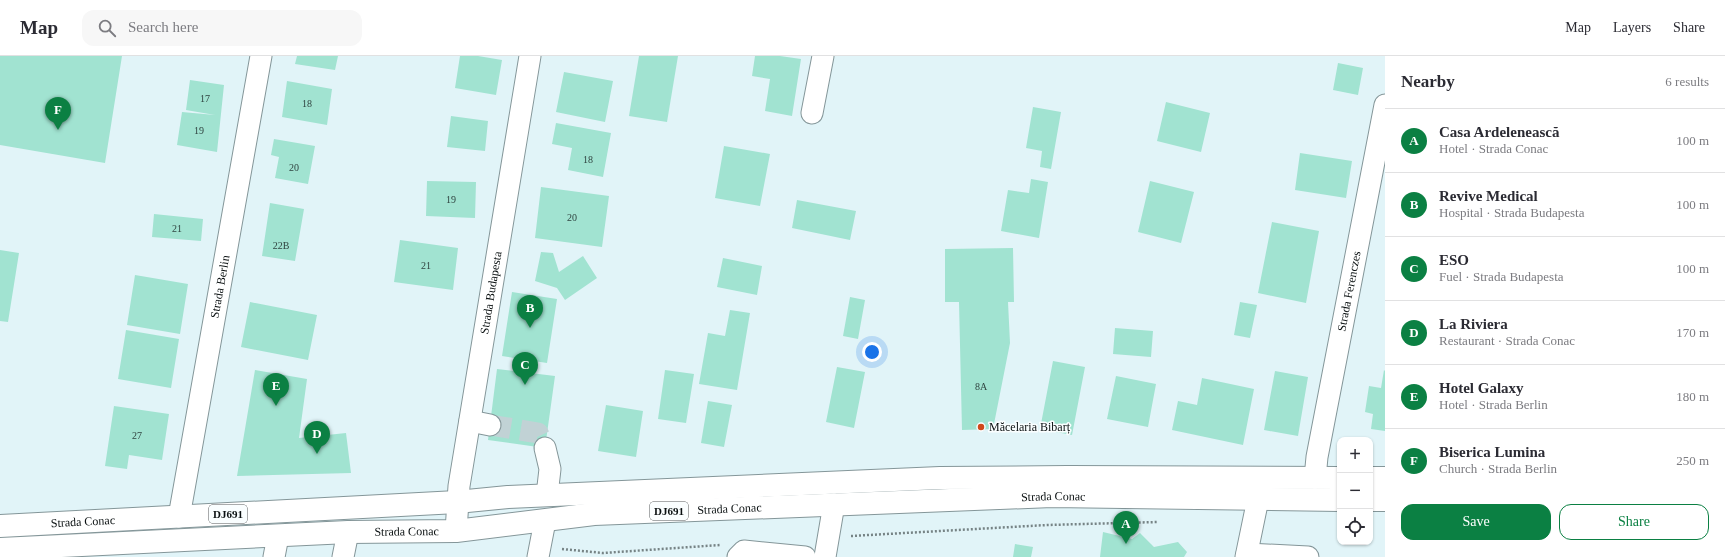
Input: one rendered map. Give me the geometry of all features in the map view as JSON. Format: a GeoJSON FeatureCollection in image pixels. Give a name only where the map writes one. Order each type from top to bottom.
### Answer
{"type":"FeatureCollection","features":[{"type":"Feature","properties":{"kind":"main road","name":"Strada Conac"},"geometry":{"type":"LineString","coordinates":[[0,526],[457,502],[547,495],[940,478],[1337,478]]}},
{"type":"Feature","properties":{"kind":"main road"},"geometry":{"type":"LineString","coordinates":[[1373,478],[1385,478]]}},
{"type":"Feature","properties":{"kind":"main road","name":"Strada Conac"},"geometry":{"type":"LineString","coordinates":[[0,548],[276,547],[348,532],[456,531],[594,514],[1052,496],[1337,500]]}},
{"type":"Feature","properties":{"kind":"main road"},"geometry":{"type":"LineString","coordinates":[[1373,500],[1385,500]]}},
{"type":"Feature","properties":{"kind":"street","name":"Strada Berlin"},"geometry":{"type":"LineString","coordinates":[[179,517],[262,56]]}},
{"type":"Feature","properties":{"kind":"street","name":"Strada Budapesta"},"geometry":{"type":"LineString","coordinates":[[456,531],[457,502],[480,423],[530,56]]}},
{"type":"Feature","properties":{"kind":"street"},"geometry":{"type":"LineString","coordinates":[[812,113],[823,56]]}},
{"type":"Feature","properties":{"kind":"street","name":"Strada Ferenczes"},"geometry":{"type":"LineString","coordinates":[[1315,478],[1317,458],[1385,105]]}},
{"type":"Feature","properties":{"kind":"street"},"geometry":{"type":"LineString","coordinates":[[545,448],[550,469],[547,495]]}},
{"type":"Feature","properties":{"kind":"street"},"geometry":{"type":"LineString","coordinates":[[1258,499],[1246,555],[1308,557]]}},
{"type":"Feature","properties":{"kind":"street"},"geometry":{"type":"LineString","coordinates":[[825,557],[834,504]]}},
{"type":"Feature","properties":{"kind":"street"},"geometry":{"type":"LineString","coordinates":[[538,557],[545,520]]}},
{"type":"Feature","properties":{"kind":"street"},"geometry":{"type":"LineString","coordinates":[[343,557],[348,532]]}},
{"type":"Feature","properties":{"kind":"street"},"geometry":{"type":"LineString","coordinates":[[738,557],[744,551],[805,557]]}},
{"type":"Feature","properties":{"kind":"building"},"geometry":{"type":"Polygon","coordinates":[[[0,56],[122,56],[105,163],[0,145],[0,56]]]}},
{"type":"Feature","properties":{"kind":"building"},"geometry":{"type":"Polygon","coordinates":[[[297,56],[338,56],[335,70],[295,64],[297,56]]]}},
{"type":"Feature","properties":{"kind":"building"},"geometry":{"type":"Polygon","coordinates":[[[460,56],[478,56],[502,60],[496,95],[455,88],[460,56]]]}},
{"type":"Feature","properties":{"kind":"building"},"geometry":{"type":"Polygon","coordinates":[[[639,56],[678,56],[667,122],[629,116],[639,56]]]}},
{"type":"Feature","properties":{"kind":"building"},"geometry":{"type":"Polygon","coordinates":[[[755,56],[780,56],[801,59],[792,116],[765,111],[770,79],[752,76],[755,56]]]}},
{"type":"Feature","properties":{"kind":"building"},"geometry":{"type":"Polygon","coordinates":[[[1338,63],[1363,68],[1358,95],[1333,90],[1338,63]]]}},
{"type":"Feature","properties":{"kind":"building"},"geometry":{"type":"Polygon","coordinates":[[[564,72],[613,81],[605,122],[556,112],[564,72]]]}},
{"type":"Feature","properties":{"kind":"building"},"geometry":{"type":"Polygon","coordinates":[[[190,80],[224,85],[217,152],[177,145],[182,112],[215,115],[186,110],[190,80]]]}},
{"type":"Feature","properties":{"kind":"building"},"geometry":{"type":"Polygon","coordinates":[[[287,81],[332,89],[327,125],[282,117],[287,81]]]}},
{"type":"Feature","properties":{"kind":"building"},"geometry":{"type":"Polygon","coordinates":[[[1166,102],[1210,113],[1201,152],[1157,141],[1166,102]]]}},
{"type":"Feature","properties":{"kind":"building"},"geometry":{"type":"Polygon","coordinates":[[[1033,107],[1061,112],[1051,169],[1040,167],[1042,151],[1026,148],[1033,107]]]}},
{"type":"Feature","properties":{"kind":"building"},"geometry":{"type":"Polygon","coordinates":[[[451,116],[488,121],[485,151],[447,147],[451,116]]]}},
{"type":"Feature","properties":{"kind":"building"},"geometry":{"type":"Polygon","coordinates":[[[556,123],[611,133],[603,177],[568,170],[572,148],[552,144],[556,123]]]}},
{"type":"Feature","properties":{"kind":"building"},"geometry":{"type":"Polygon","coordinates":[[[274,139],[315,146],[308,184],[275,178],[279,157],[271,155],[274,139]]]}},
{"type":"Feature","properties":{"kind":"building"},"geometry":{"type":"Polygon","coordinates":[[[724,146],[770,154],[760,206],[715,198],[724,146]]]}},
{"type":"Feature","properties":{"kind":"building"},"geometry":{"type":"Polygon","coordinates":[[[1300,153],[1352,161],[1346,198],[1295,190],[1300,153]]]}},
{"type":"Feature","properties":{"kind":"building"},"geometry":{"type":"Polygon","coordinates":[[[1031,179],[1048,182],[1039,238],[1001,231],[1008,190],[1029,193],[1031,179]]]}},
{"type":"Feature","properties":{"kind":"building"},"geometry":{"type":"Polygon","coordinates":[[[427,181],[476,182],[475,218],[426,216],[427,181]]]}},
{"type":"Feature","properties":{"kind":"building"},"geometry":{"type":"Polygon","coordinates":[[[1150,181],[1194,192],[1181,243],[1138,232],[1150,181]]]}},
{"type":"Feature","properties":{"kind":"building"},"geometry":{"type":"Polygon","coordinates":[[[541,187],[609,196],[602,247],[535,238],[541,187]]]}},
{"type":"Feature","properties":{"kind":"building"},"geometry":{"type":"Polygon","coordinates":[[[797,200],[856,211],[850,240],[792,228],[797,200]]]}},
{"type":"Feature","properties":{"kind":"building"},"geometry":{"type":"Polygon","coordinates":[[[270,203],[304,209],[295,261],[262,256],[270,203]]]}},
{"type":"Feature","properties":{"kind":"building"},"geometry":{"type":"Polygon","coordinates":[[[154,214],[203,219],[201,241],[152,237],[154,214]]]}},
{"type":"Feature","properties":{"kind":"building"},"geometry":{"type":"Polygon","coordinates":[[[1272,222],[1319,231],[1306,303],[1258,293],[1272,222]]]}},
{"type":"Feature","properties":{"kind":"building"},"geometry":{"type":"Polygon","coordinates":[[[400,240],[458,248],[453,290],[394,282],[400,240]]]}},
{"type":"Feature","properties":{"kind":"building"},"geometry":{"type":"Polygon","coordinates":[[[1013,248],[1014,302],[1008,302],[1010,343],[993,429],[962,430],[959,302],[945,302],[945,249],[1013,248]]]}},
{"type":"Feature","properties":{"kind":"building"},"geometry":{"type":"Polygon","coordinates":[[[0,250],[19,253],[8,322],[0,321],[0,250]]]}},
{"type":"Feature","properties":{"kind":"building"},"geometry":{"type":"Polygon","coordinates":[[[541,252],[553,253],[559,272],[583,256],[597,278],[565,300],[557,288],[535,281],[541,252]]]}},
{"type":"Feature","properties":{"kind":"building"},"geometry":{"type":"Polygon","coordinates":[[[723,258],[762,266],[757,295],[717,287],[723,258]]]}},
{"type":"Feature","properties":{"kind":"building"},"geometry":{"type":"Polygon","coordinates":[[[135,275],[188,284],[180,334],[127,325],[135,275]]]}},
{"type":"Feature","properties":{"kind":"building"},"geometry":{"type":"Polygon","coordinates":[[[512,292],[557,299],[547,363],[502,356],[512,292]]]}},
{"type":"Feature","properties":{"kind":"building"},"geometry":{"type":"Polygon","coordinates":[[[850,297],[865,300],[858,339],[843,336],[850,297]]]}},
{"type":"Feature","properties":{"kind":"building"},"geometry":{"type":"Polygon","coordinates":[[[250,302],[317,315],[308,360],[241,347],[250,302]]]}},
{"type":"Feature","properties":{"kind":"building"},"geometry":{"type":"Polygon","coordinates":[[[1240,302],[1257,305],[1250,338],[1234,335],[1240,302]]]}},
{"type":"Feature","properties":{"kind":"building"},"geometry":{"type":"Polygon","coordinates":[[[730,310],[750,313],[737,390],[699,384],[708,333],[725,336],[730,310]]]}},
{"type":"Feature","properties":{"kind":"building"},"geometry":{"type":"Polygon","coordinates":[[[1115,328],[1153,331],[1151,357],[1113,354],[1115,328]]]}},
{"type":"Feature","properties":{"kind":"building"},"geometry":{"type":"Polygon","coordinates":[[[126,330],[179,339],[171,388],[118,379],[126,330]]]}},
{"type":"Feature","properties":{"kind":"building"},"geometry":{"type":"Polygon","coordinates":[[[1053,361],[1085,367],[1072,435],[1040,429],[1053,361]]]}},
{"type":"Feature","properties":{"kind":"building"},"geometry":{"type":"Polygon","coordinates":[[[837,367],[865,372],[854,428],[826,422],[837,367]]]}},
{"type":"Feature","properties":{"kind":"building"},"geometry":{"type":"Polygon","coordinates":[[[497,369],[555,376],[545,448],[488,440],[497,369]]]}},
{"type":"Feature","properties":{"kind":"building"},"geometry":{"type":"Polygon","coordinates":[[[255,370],[307,379],[299,438],[346,433],[351,473],[237,476],[255,370]]]}},
{"type":"Feature","properties":{"kind":"building"},"geometry":{"type":"Polygon","coordinates":[[[665,370],[694,374],[686,423],[658,419],[665,370]]]}},
{"type":"Feature","properties":{"kind":"building"},"geometry":{"type":"Polygon","coordinates":[[[1384,370],[1385,431],[1371,429],[1373,414],[1365,412],[1369,386],[1381,388],[1384,370]]]}},
{"type":"Feature","properties":{"kind":"building"},"geometry":{"type":"Polygon","coordinates":[[[1275,371],[1308,377],[1298,436],[1264,430],[1275,371]]]}},
{"type":"Feature","properties":{"kind":"building"},"geometry":{"type":"Polygon","coordinates":[[[1116,376],[1156,384],[1148,427],[1107,419],[1116,376]]]}},
{"type":"Feature","properties":{"kind":"building"},"geometry":{"type":"Polygon","coordinates":[[[1202,378],[1254,389],[1243,445],[1172,430],[1178,401],[1197,405],[1202,378]]]}},
{"type":"Feature","properties":{"kind":"building"},"geometry":{"type":"Polygon","coordinates":[[[708,401],[732,405],[724,447],[701,443],[708,401]]]}},
{"type":"Feature","properties":{"kind":"building"},"geometry":{"type":"Polygon","coordinates":[[[606,405],[643,411],[636,457],[598,451],[606,405]]]}},
{"type":"Feature","properties":{"kind":"building"},"geometry":{"type":"Polygon","coordinates":[[[114,406],[169,414],[162,460],[129,455],[127,469],[105,466],[114,406]]]}},
{"type":"Feature","properties":{"kind":"building"},"geometry":{"type":"Polygon","coordinates":[[[1103,532],[1132,539],[1140,533],[1154,547],[1178,542],[1187,552],[1184,557],[1100,557],[1103,532]]]}},
{"type":"Feature","properties":{"kind":"building"},"geometry":{"type":"Polygon","coordinates":[[[1015,544],[1033,547],[1031,557],[1013,557],[1015,544]]]}},
{"type":"Feature","properties":{"kind":"tunnel"},"geometry":{"type":"LineString","coordinates":[[490,425],[538,433],[545,448]]}},
{"type":"Feature","properties":{"kind":"place","name":"Biserica Lumina"},"geometry":{"type":"Point","coordinates":[58,130]}},
{"type":"Feature","properties":{"kind":"place","name":"Revive Medical"},"geometry":{"type":"Point","coordinates":[530,328]}},
{"type":"Feature","properties":{"kind":"place","name":"ESO"},"geometry":{"type":"Point","coordinates":[525,385]}},
{"type":"Feature","properties":{"kind":"place","name":"Hotel Galaxy"},"geometry":{"type":"Point","coordinates":[276,406]}},
{"type":"Feature","properties":{"kind":"place","name":"Măcelaria Bibarț"},"geometry":{"type":"Point","coordinates":[981,427]}},
{"type":"Feature","properties":{"kind":"place","name":"La Riviera"},"geometry":{"type":"Point","coordinates":[317,454]}},
{"type":"Feature","properties":{"kind":"place","name":"Casa Ardelenească"},"geometry":{"type":"Point","coordinates":[1126,544]}}]}
